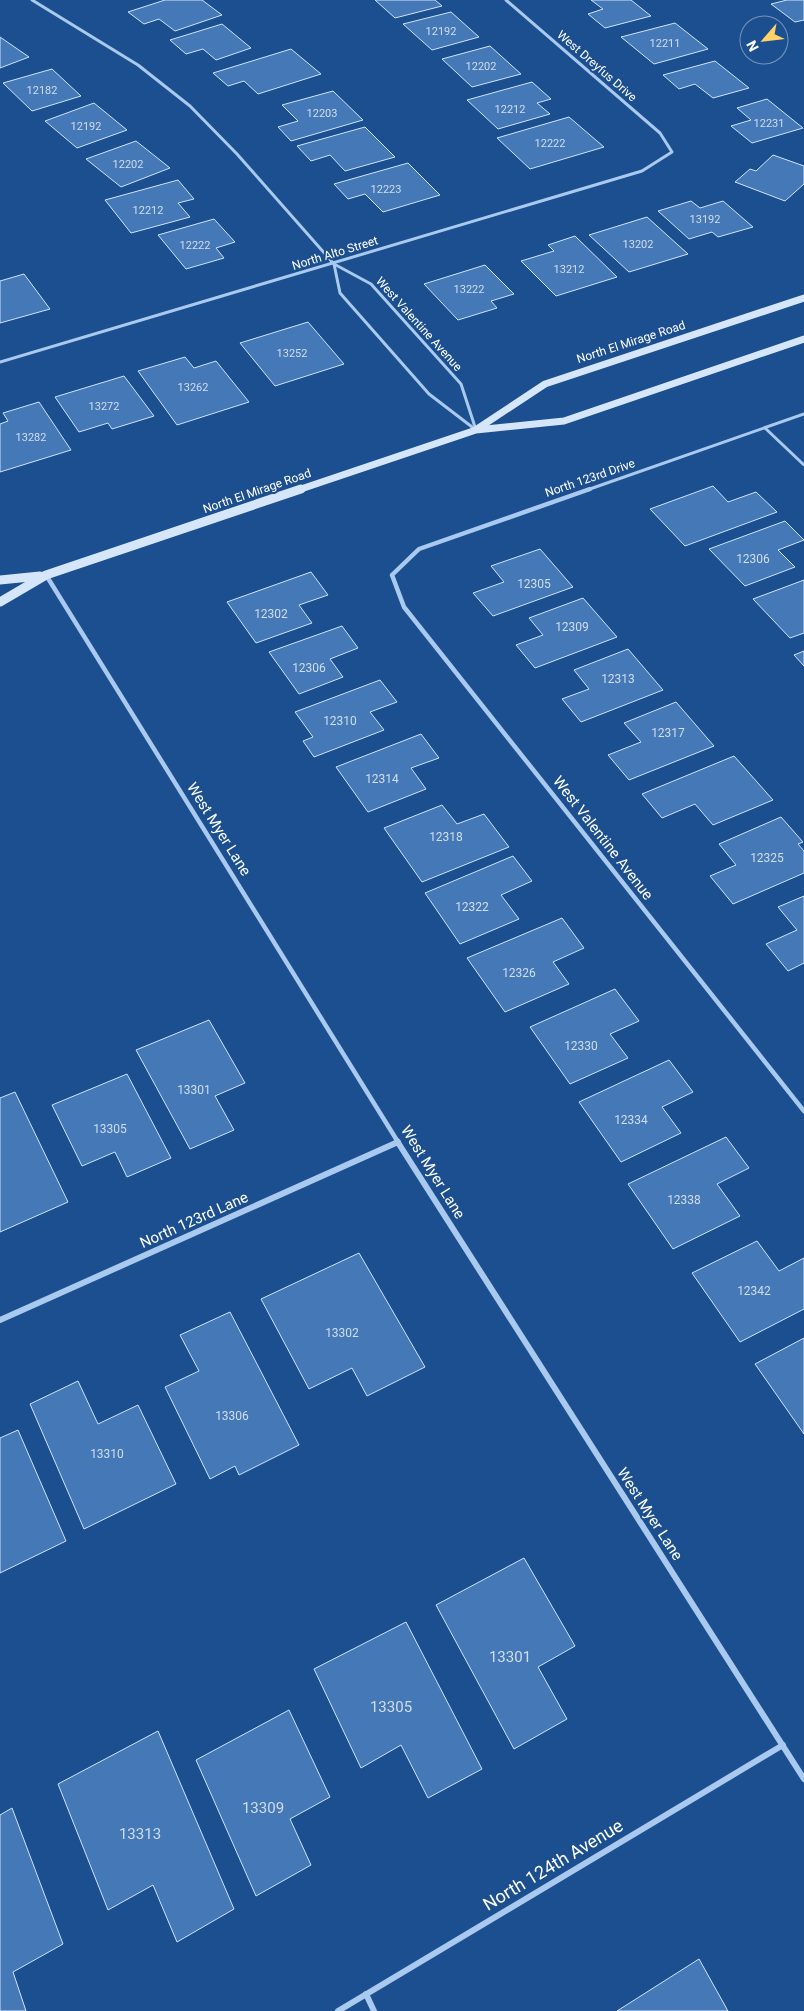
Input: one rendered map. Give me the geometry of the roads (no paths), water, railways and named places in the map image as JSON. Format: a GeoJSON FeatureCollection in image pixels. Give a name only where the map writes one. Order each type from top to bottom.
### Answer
{"type":"FeatureCollection","features":[{"type":"Feature","properties":{"kind":"main road","name":"North El Mirage Road"},"geometry":{"type":"LineString","coordinates":[[476,430],[545,384],[804,298]]}},
{"type":"Feature","properties":{"kind":"main road","name":"North El Mirage Road"},"geometry":{"type":"LineString","coordinates":[[0,602],[46,575],[476,430],[564,421],[804,339]]}},
{"type":"Feature","properties":{"kind":"main road","name":"North El Mirage Road"},"geometry":{"type":"LineString","coordinates":[[0,580],[46,575]]}},
{"type":"Feature","properties":{"kind":"street","name":"West Valentine Avenue"},"geometry":{"type":"LineString","coordinates":[[32,0],[138,65],[190,106],[237,154],[334,264],[371,284],[461,384],[476,430]]}},
{"type":"Feature","properties":{"kind":"street","name":"West Dreyfus Drive"},"geometry":{"type":"LineString","coordinates":[[506,0],[660,133],[672,152]]}},
{"type":"Feature","properties":{"kind":"street","name":"North Alto Street"},"geometry":{"type":"LineString","coordinates":[[0,362],[642,171],[672,152]]}},
{"type":"Feature","properties":{"kind":"street","name":"West Valentine Avenue"},"geometry":{"type":"LineString","coordinates":[[334,264],[340,293],[429,394],[476,430]]}},
{"type":"Feature","properties":{"kind":"street","name":"North 123rd Drive"},"geometry":{"type":"LineString","coordinates":[[392,575],[419,549],[804,414]]}},
{"type":"Feature","properties":{"kind":"street"},"geometry":{"type":"LineString","coordinates":[[765,428],[804,465]]}},
{"type":"Feature","properties":{"kind":"street","name":"West Myer Lane"},"geometry":{"type":"LineString","coordinates":[[46,575],[398,1142],[804,1779]]}},
{"type":"Feature","properties":{"kind":"street","name":"West Valentine Avenue"},"geometry":{"type":"LineString","coordinates":[[392,575],[404,607],[804,1110]]}},
{"type":"Feature","properties":{"kind":"street","name":"North 123rd Lane"},"geometry":{"type":"LineString","coordinates":[[0,1320],[398,1142]]}},
{"type":"Feature","properties":{"kind":"street","name":"North 124th Avenue"},"geometry":{"type":"LineString","coordinates":[[338,2011],[783,1745]]}},
{"type":"Feature","properties":{"kind":"street"},"geometry":{"type":"LineString","coordinates":[[366,1994],[374,2011]]}}]}
